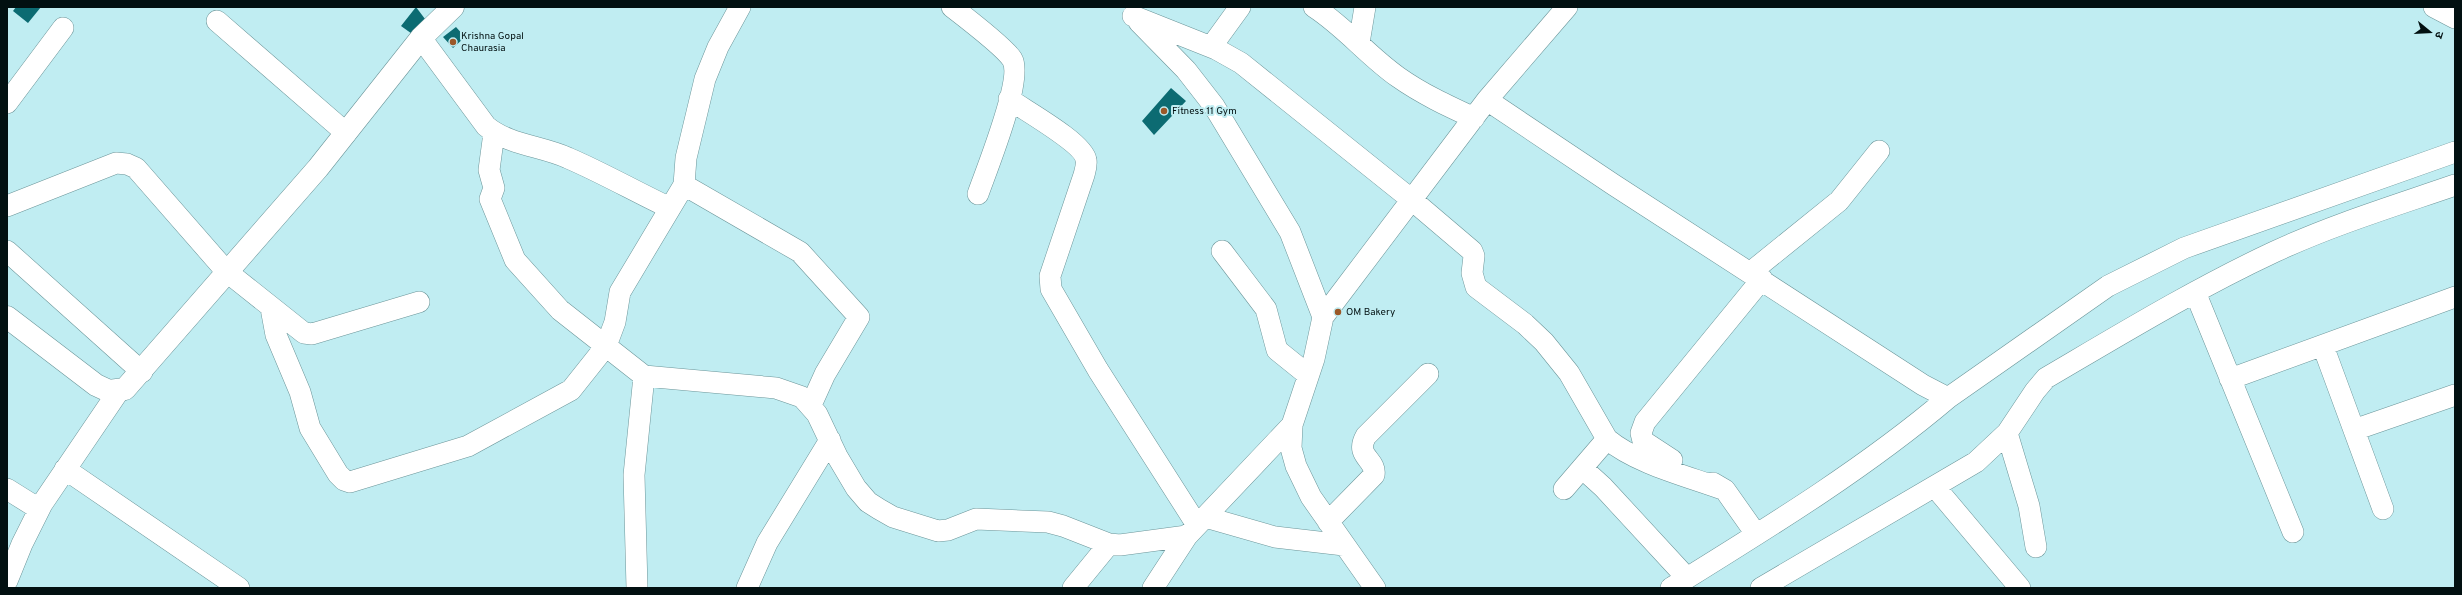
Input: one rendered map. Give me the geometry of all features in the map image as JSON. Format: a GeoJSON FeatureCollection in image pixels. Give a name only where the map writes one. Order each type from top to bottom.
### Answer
{"type":"FeatureCollection","features":[{"type":"Feature","properties":{"kind":"main road"},"geometry":{"type":"LineString","coordinates":[[10,315],[96,386],[109,392],[125,390],[142,372],[226,271],[318,168],[442,11]]}},
{"type":"Feature","properties":{"kind":"street"},"geometry":{"type":"LineString","coordinates":[[271,308],[276,335],[300,392],[310,428],[338,474],[344,480],[350,482],[468,446],[571,390],[606,346],[615,322],[620,292],[638,265],[652,236],[684,185],[686,158],[705,79],[718,47],[740,7]]}},
{"type":"Feature","properties":{"kind":"street"},"geometry":{"type":"LineString","coordinates":[[952,7],[1004,50],[1012,60],[1015,67],[1009,99],[978,194]]}},
{"type":"Feature","properties":{"kind":"street"},"geometry":{"type":"LineString","coordinates":[[1211,47],[1240,7]]}},
{"type":"Feature","properties":{"kind":"street"},"geometry":{"type":"LineString","coordinates":[[1314,7],[1409,84],[1474,118]]}},
{"type":"Feature","properties":{"kind":"street"},"geometry":{"type":"LineString","coordinates":[[1359,43],[1365,7]]}},
{"type":"Feature","properties":{"kind":"street"},"geometry":{"type":"LineString","coordinates":[[1375,588],[1310,497],[1296,466],[1291,448],[1292,425],[1320,334],[1323,317],[1487,100],[1567,7]]}},
{"type":"Feature","properties":{"kind":"street"},"geometry":{"type":"LineString","coordinates":[[2434,7],[2455,18]]}},
{"type":"Feature","properties":{"kind":"street"},"geometry":{"type":"LineString","coordinates":[[1129,12],[1211,47],[1241,63],[1412,200],[1472,251],[1474,256],[1472,273],[1476,286],[1525,324],[1544,342],[1569,373],[1606,439],[1622,450],[1639,458],[1725,490]]}},
{"type":"Feature","properties":{"kind":"street"},"geometry":{"type":"LineString","coordinates":[[1129,12],[1186,70],[1214,106],[1290,232],[1323,317]]}},
{"type":"Feature","properties":{"kind":"street"},"geometry":{"type":"LineString","coordinates":[[217,21],[346,133]]}},
{"type":"Feature","properties":{"kind":"street"},"geometry":{"type":"LineString","coordinates":[[7,103],[63,28]]}},
{"type":"Feature","properties":{"kind":"street"},"geometry":{"type":"LineString","coordinates":[[421,38],[486,126],[494,133],[503,138],[529,144],[568,158],[670,208]]}},
{"type":"Feature","properties":{"kind":"street"},"geometry":{"type":"LineString","coordinates":[[1009,99],[1072,142],[1083,152],[1086,160],[1084,176],[1050,276],[1051,289],[1098,370],[1197,526]]}},
{"type":"Feature","properties":{"kind":"street"},"geometry":{"type":"LineString","coordinates":[[1487,100],[1614,185],[1923,385],[1948,398]]}},
{"type":"Feature","properties":{"kind":"street"},"geometry":{"type":"LineString","coordinates":[[494,133],[489,170],[494,188],[490,200],[515,260],[560,310],[644,376],[776,388],[791,392],[811,405],[856,488],[868,502],[893,517],[938,531],[948,530],[976,520],[1048,522],[1063,526],[1109,544],[1120,545],[1197,526],[1344,545]]}},
{"type":"Feature","properties":{"kind":"street"},"geometry":{"type":"LineString","coordinates":[[1756,534],[1725,490],[1650,448],[1643,441],[1641,433],[1651,413],[1756,276],[1839,202],[1879,150]]}},
{"type":"Feature","properties":{"kind":"street"},"geometry":{"type":"LineString","coordinates":[[1582,468],[1603,486],[1679,583],[1905,435],[1948,398],[2108,286],[2184,248],[2455,152]]}},
{"type":"Feature","properties":{"kind":"street"},"geometry":{"type":"LineString","coordinates":[[7,206],[116,163],[127,164],[136,168],[226,271],[304,333],[312,334],[419,302]]}},
{"type":"Feature","properties":{"kind":"street"},"geometry":{"type":"LineString","coordinates":[[684,185],[800,252],[859,316],[825,374],[811,405]]}},
{"type":"Feature","properties":{"kind":"street"},"geometry":{"type":"LineString","coordinates":[[1762,588],[1976,462],[2007,433],[2034,391],[2046,378],[2195,292],[2274,252],[2364,216],[2455,185]]}},
{"type":"Feature","properties":{"kind":"street"},"geometry":{"type":"LineString","coordinates":[[7,251],[142,372]]}},
{"type":"Feature","properties":{"kind":"street"},"geometry":{"type":"LineString","coordinates":[[1222,251],[1266,308],[1277,350],[1308,374]]}},
{"type":"Feature","properties":{"kind":"street"},"geometry":{"type":"LineString","coordinates":[[2195,292],[2293,532]]}},
{"type":"Feature","properties":{"kind":"street"},"geometry":{"type":"LineString","coordinates":[[2230,379],[2455,297]]}},
{"type":"Feature","properties":{"kind":"street"},"geometry":{"type":"LineString","coordinates":[[2323,346],[2382,509]]}},
{"type":"Feature","properties":{"kind":"street"},"geometry":{"type":"LineString","coordinates":[[1328,522],[1374,475],[1372,464],[1364,456],[1362,449],[1366,436],[1428,374]]}},
{"type":"Feature","properties":{"kind":"street"},"geometry":{"type":"LineString","coordinates":[[637,588],[634,475],[644,376]]}},
{"type":"Feature","properties":{"kind":"street"},"geometry":{"type":"LineString","coordinates":[[7,581],[38,510],[118,392]]}},
{"type":"Feature","properties":{"kind":"street"},"geometry":{"type":"LineString","coordinates":[[2354,430],[2455,395]]}},
{"type":"Feature","properties":{"kind":"street"},"geometry":{"type":"LineString","coordinates":[[1153,588],[1197,526],[1292,425]]}},
{"type":"Feature","properties":{"kind":"street"},"geometry":{"type":"LineString","coordinates":[[2007,433],[2029,506],[2036,547]]}},
{"type":"Feature","properties":{"kind":"street"},"geometry":{"type":"LineString","coordinates":[[1564,489],[1606,439]]}},
{"type":"Feature","properties":{"kind":"street"},"geometry":{"type":"LineString","coordinates":[[747,588],[767,543],[830,440]]}},
{"type":"Feature","properties":{"kind":"street"},"geometry":{"type":"LineString","coordinates":[[65,470],[239,588]]}},
{"type":"Feature","properties":{"kind":"street"},"geometry":{"type":"LineString","coordinates":[[1935,487],[2020,588]]}},
{"type":"Feature","properties":{"kind":"street"},"geometry":{"type":"LineString","coordinates":[[7,489],[38,510]]}},
{"type":"Feature","properties":{"kind":"street"},"geometry":{"type":"LineString","coordinates":[[1073,588],[1109,544]]}},
{"type":"Feature","properties":{"kind":"building"},"geometry":{"type":"Polygon","coordinates":[[[16,7],[41,7],[28,23],[13,11],[16,7]]]}},
{"type":"Feature","properties":{"kind":"building"},"geometry":{"type":"Polygon","coordinates":[[[416,7],[428,23],[415,36],[401,26],[416,7]]]}},
{"type":"Feature","properties":{"kind":"building","name":"Krishna Gopal Chaurasia"},"geometry":{"type":"Polygon","coordinates":[[[456,27],[465,37],[453,48],[443,37],[456,27]]]}},
{"type":"Feature","properties":{"kind":"building","name":"Fitness 11 Gym"},"geometry":{"type":"Polygon","coordinates":[[[1171,88],[1186,101],[1154,135],[1142,121],[1171,88]]]}},
{"type":"Feature","properties":{"kind":"place","name":"Krishna Gopal Chaurasia"},"geometry":{"type":"Point","coordinates":[453,42]}},
{"type":"Feature","properties":{"kind":"place","name":"Fitness 11 Gym"},"geometry":{"type":"Point","coordinates":[1164,111]}},
{"type":"Feature","properties":{"kind":"place","name":"OM Bakery"},"geometry":{"type":"Point","coordinates":[1338,312]}}]}
